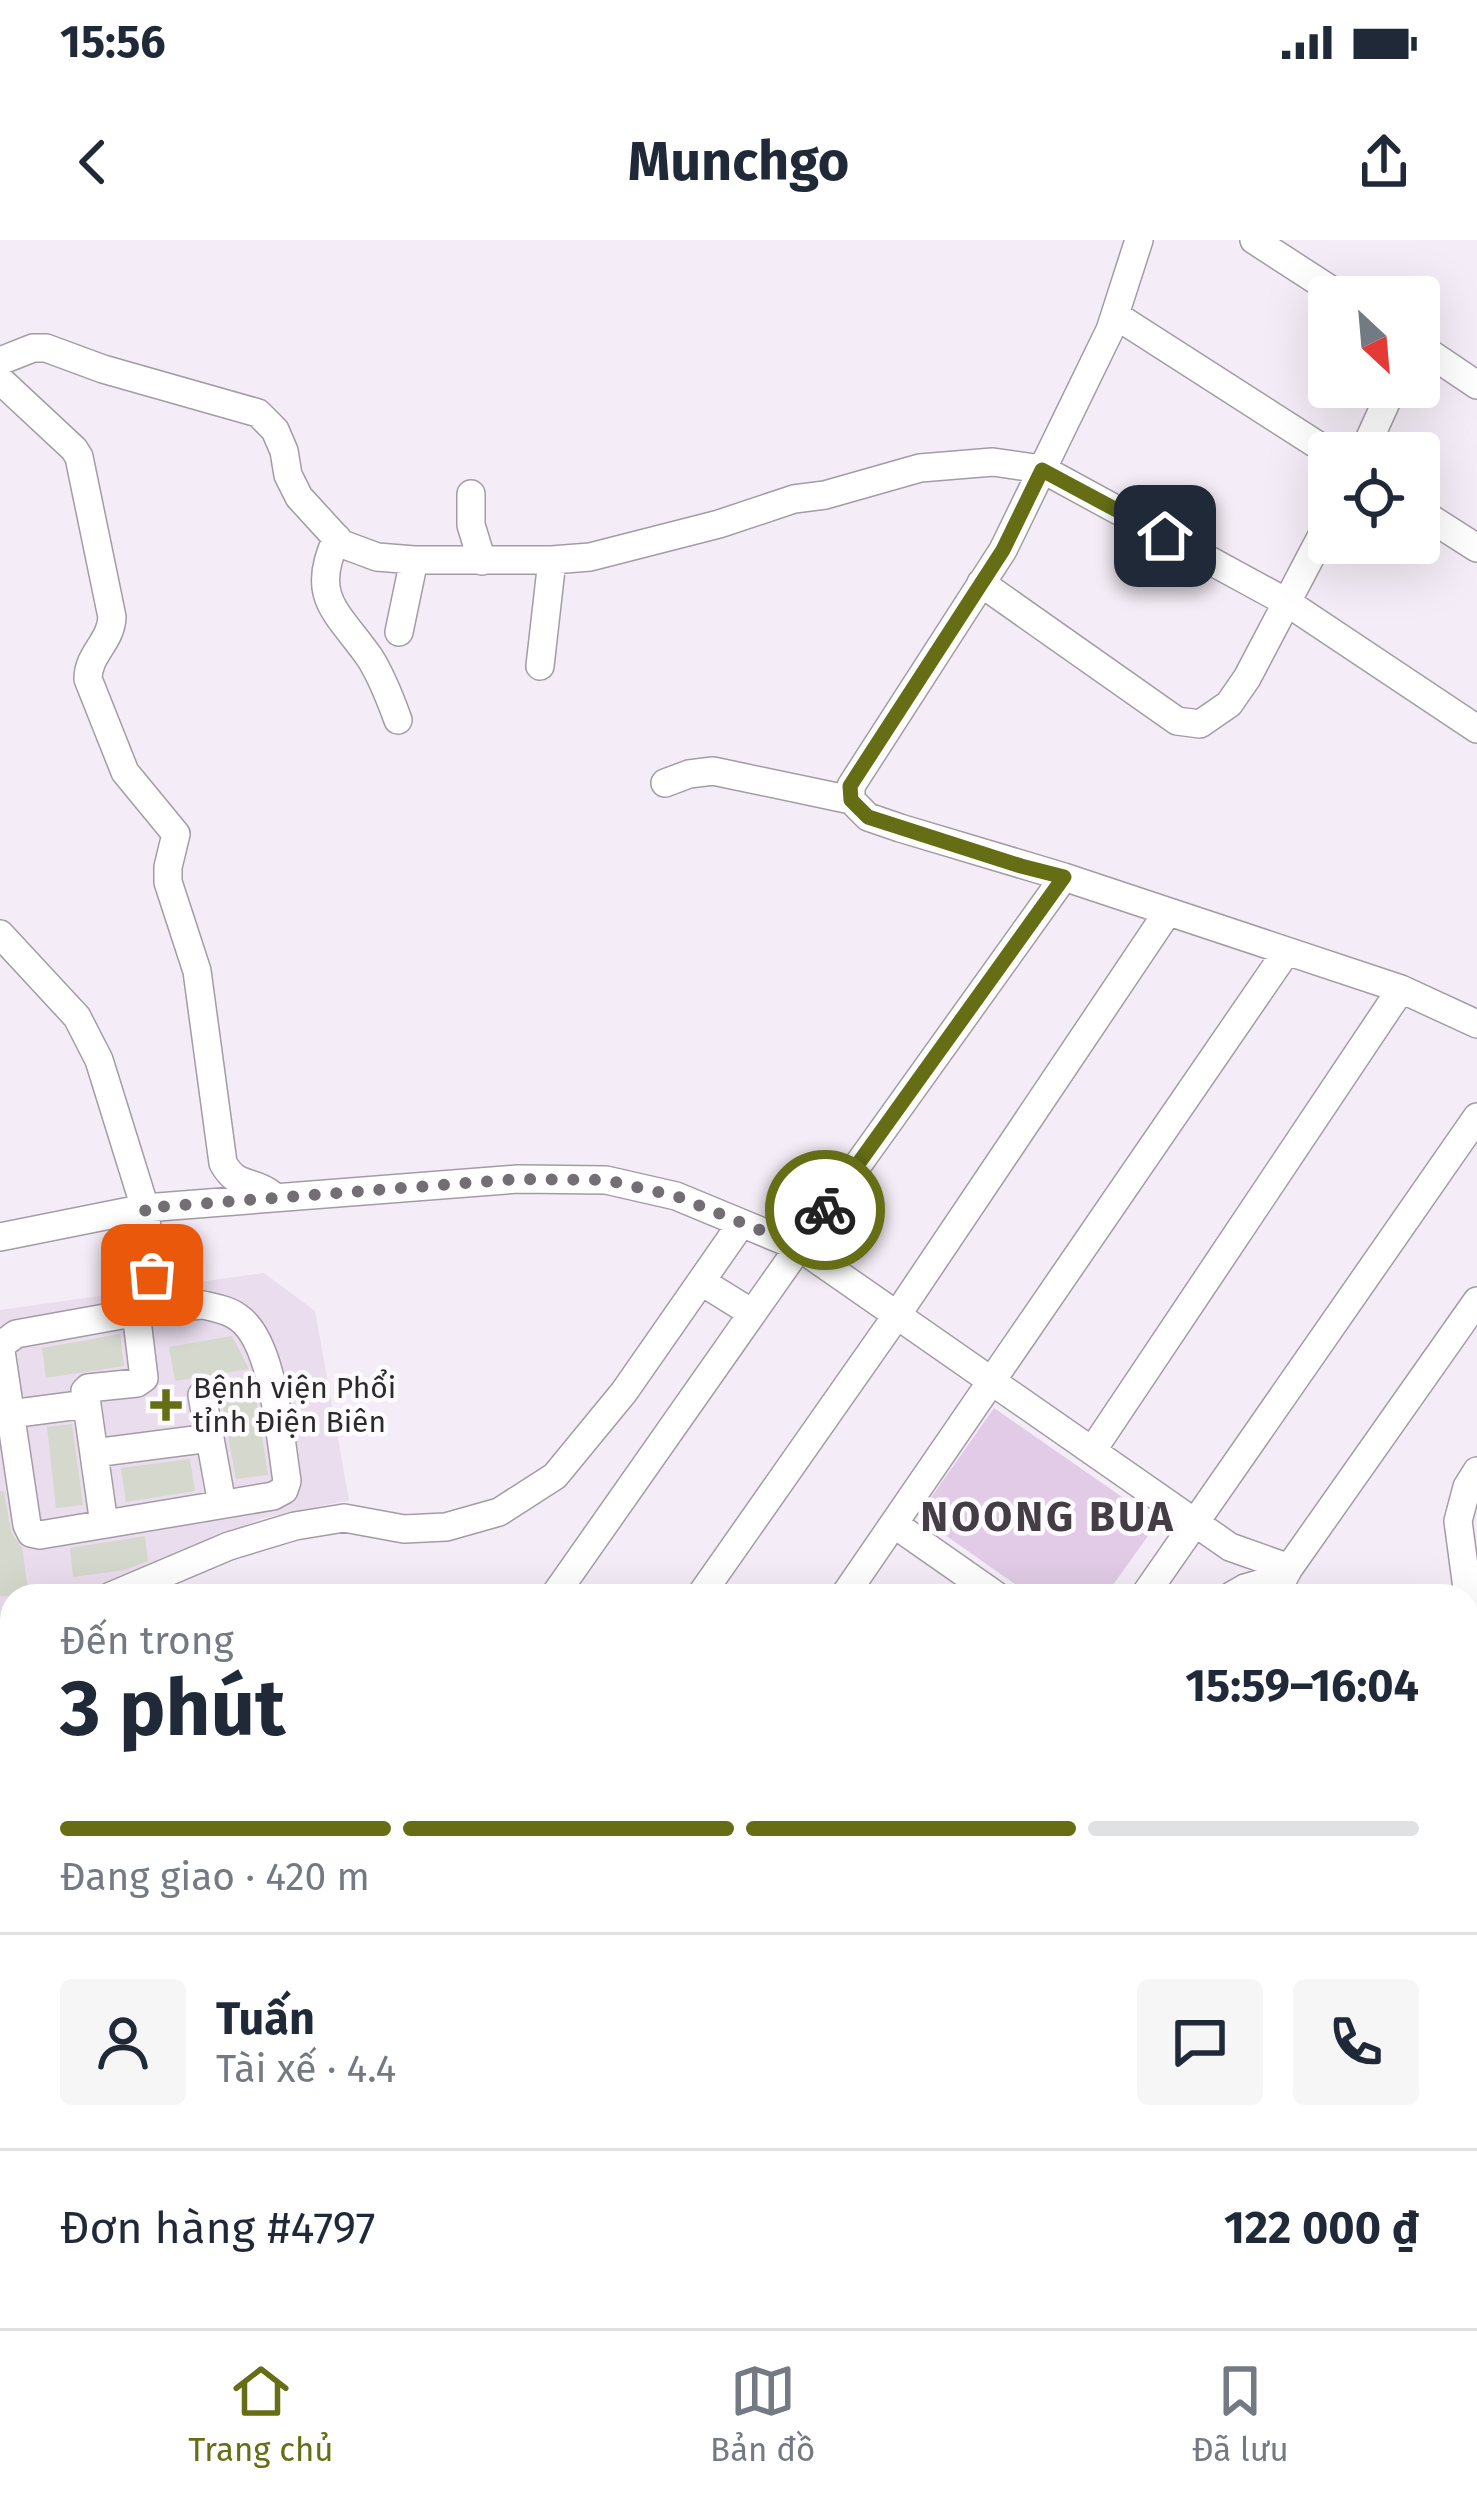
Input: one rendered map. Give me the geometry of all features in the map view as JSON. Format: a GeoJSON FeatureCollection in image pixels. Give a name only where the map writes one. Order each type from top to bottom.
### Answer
{"type":"FeatureCollection","features":[{"type":"Feature","properties":{"kind":"street"},"geometry":{"type":"LineString","coordinates":[[851,800],[850,786],[1003,550],[1115,315],[1139,240]]}},
{"type":"Feature","properties":{"kind":"street"},"geometry":{"type":"LineString","coordinates":[[1254,240],[1310,276]]}},
{"type":"Feature","properties":{"kind":"street"},"geometry":{"type":"LineString","coordinates":[[1115,315],[1308,439]]}},
{"type":"Feature","properties":{"kind":"street"},"geometry":{"type":"LineString","coordinates":[[273,1198],[262,1188],[232,1177],[223,1162],[196,971],[168,881],[176,834],[125,772],[88,680],[89,665],[112,628],[112,617],[79,457],[2,360],[46,348],[258,413],[275,430],[292,486],[337,538],[377,557],[482,561],[590,557],[920,468],[993,462],[1042,470],[1288,603],[1477,730]]}},
{"type":"Feature","properties":{"kind":"street"},"geometry":{"type":"LineString","coordinates":[[1440,360],[1477,385]]}},
{"type":"Feature","properties":{"kind":"street"},"geometry":{"type":"LineString","coordinates":[[471,494],[471,525],[482,561]]}},
{"type":"Feature","properties":{"kind":"street"},"geometry":{"type":"LineString","coordinates":[[1440,524],[1477,548]]}},
{"type":"Feature","properties":{"kind":"street"},"geometry":{"type":"LineString","coordinates":[[337,538],[325,571],[331,606],[376,668],[398,720]]}},
{"type":"Feature","properties":{"kind":"street"},"geometry":{"type":"LineString","coordinates":[[399,632],[414,560]]}},
{"type":"Feature","properties":{"kind":"street"},"geometry":{"type":"LineString","coordinates":[[540,666],[552,560]]}},
{"type":"Feature","properties":{"kind":"street"},"geometry":{"type":"LineString","coordinates":[[981,584],[1178,721],[1199,724],[1229,704],[1247,678],[1308,563]]}},
{"type":"Feature","properties":{"kind":"street"},"geometry":{"type":"LineString","coordinates":[[665,783],[713,772],[851,800],[868,817],[1401,989],[1477,1024]]}},
{"type":"Feature","properties":{"kind":"street"},"geometry":{"type":"LineString","coordinates":[[562,1584],[1064,877]]}},
{"type":"Feature","properties":{"kind":"street"},"geometry":{"type":"LineString","coordinates":[[708,1584],[897,1315],[1167,913]]}},
{"type":"Feature","properties":{"kind":"street"},"geometry":{"type":"LineString","coordinates":[[0,934],[77,1017],[99,1060],[145,1208],[144,1378],[85,1391],[104,1524]]}},
{"type":"Feature","properties":{"kind":"street"},"geometry":{"type":"LineString","coordinates":[[852,1584],[1286,952]]}},
{"type":"Feature","properties":{"kind":"street"},"geometry":{"type":"LineString","coordinates":[[1091,1451],[1401,989]]}},
{"type":"Feature","properties":{"kind":"street"},"geometry":{"type":"LineString","coordinates":[[1152,1584],[1477,1117]]}},
{"type":"Feature","properties":{"kind":"street"},"geometry":{"type":"LineString","coordinates":[[0,1237],[145,1208],[518,1179],[606,1180],[676,1196],[799,1246],[1283,1580],[1477,1301]]}},
{"type":"Feature","properties":{"kind":"street"},"geometry":{"type":"LineString","coordinates":[[139,1584],[229,1546],[295,1526],[344,1518],[404,1528],[446,1527],[499,1512],[555,1476],[624,1392],[741,1224]]}},
{"type":"Feature","properties":{"kind":"street"},"geometry":{"type":"LineString","coordinates":[[702,1282],[752,1313]]}},
{"type":"Feature","properties":{"kind":"street"},"geometry":{"type":"LineString","coordinates":[[203,1305],[242,1319],[257,1338],[267,1361],[284,1490],[273,1496],[31,1533],[1,1351],[16,1334],[145,1311],[203,1305]]}},
{"type":"Feature","properties":{"kind":"street"},"geometry":{"type":"LineString","coordinates":[[202,1395],[221,1504]]}},
{"type":"Feature","properties":{"kind":"street"},"geometry":{"type":"LineString","coordinates":[[10,1414],[87,1404]]}},
{"type":"Feature","properties":{"kind":"street"},"geometry":{"type":"LineString","coordinates":[[94,1454],[209,1438]]}},
{"type":"Feature","properties":{"kind":"street"},"geometry":{"type":"LineString","coordinates":[[1466,1584],[1458,1521],[1467,1486],[1477,1471]]}},
{"type":"Feature","properties":{"kind":"street"},"geometry":{"type":"LineString","coordinates":[[894,1524],[980,1584]]}},
{"type":"Feature","properties":{"kind":"shaded area","name":"Bệnh viện Phổi tỉnh Điện Biên"},"geometry":{"type":"Polygon","coordinates":[[[264,1273],[315,1311],[349,1500],[260,1519],[116,1584],[0,1584],[0,1310],[264,1273]]]}},
{"type":"Feature","properties":{"kind":"shaded area"},"geometry":{"type":"Polygon","coordinates":[[[994,1408],[1158,1522],[1114,1584],[1015,1584],[918,1516],[994,1408]]]}},
{"type":"Feature","properties":{"kind":"building"},"geometry":{"type":"Polygon","coordinates":[[[120,1334],[124,1366],[46,1378],[42,1348],[120,1334]]]}},
{"type":"Feature","properties":{"kind":"building"},"geometry":{"type":"Polygon","coordinates":[[[232,1336],[249,1369],[175,1381],[169,1347],[232,1336]]]}},
{"type":"Feature","properties":{"kind":"building"},"geometry":{"type":"Polygon","coordinates":[[[256,1398],[268,1475],[236,1479],[222,1403],[256,1398]]]}},
{"type":"Feature","properties":{"kind":"building"},"geometry":{"type":"Polygon","coordinates":[[[72,1424],[83,1505],[56,1508],[47,1427],[72,1424]]]}},
{"type":"Feature","properties":{"kind":"building"},"geometry":{"type":"Polygon","coordinates":[[[190,1459],[195,1491],[126,1502],[121,1468],[190,1459]]]}},
{"type":"Feature","properties":{"kind":"building"},"geometry":{"type":"Polygon","coordinates":[[[0,1491],[4,1491],[11,1532],[22,1548],[27,1584],[0,1584],[0,1491]]]}},
{"type":"Feature","properties":{"kind":"building"},"geometry":{"type":"Polygon","coordinates":[[[145,1536],[148,1561],[125,1570],[73,1577],[70,1548],[145,1536]]]}},
{"type":"Feature","properties":{"kind":"way so far"},"geometry":{"type":"LineString","coordinates":[[152,1275],[145,1208],[518,1179],[606,1180],[676,1196],[799,1246],[825,1210]]}},
{"type":"Feature","properties":{"kind":"place","name":"Bệnh viện Phổi tỉnh Điện Biên"},"geometry":{"type":"Point","coordinates":[166,1405]}},
{"type":"Feature","properties":{"kind":"district","name":"NOONG BUA"},"geometry":{"type":"Point","coordinates":[1048,1517]}},
{"type":"Feature","properties":{"kind":"route"},"geometry":{"type":"LineString","coordinates":[[825,1210],[1064,877],[868,817],[851,800],[850,786],[1003,550],[1042,470],[1165,536]]}}]}
